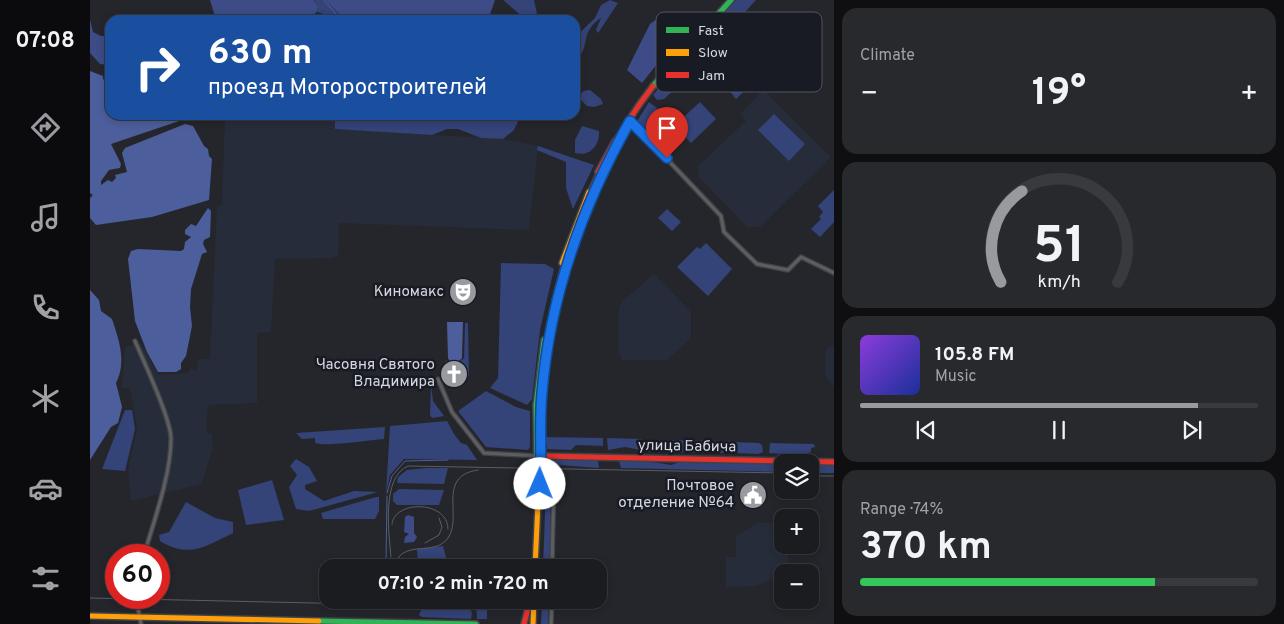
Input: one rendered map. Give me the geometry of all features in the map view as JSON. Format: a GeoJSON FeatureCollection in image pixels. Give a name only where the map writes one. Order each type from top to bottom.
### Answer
{"type":"FeatureCollection","features":[{"type":"Feature","properties":{"kind":"main road"},"geometry":{"type":"LineString","coordinates":[[715,12],[726,0]]}},
{"type":"Feature","properties":{"kind":"main road"},"geometry":{"type":"LineString","coordinates":[[720,12],[731,0]]}},
{"type":"Feature","properties":{"kind":"main road"},"geometry":{"type":"LineString","coordinates":[[535,559],[540,409],[547,346],[560,284],[592,194],[629,120],[656,79]]}},
{"type":"Feature","properties":{"kind":"main road"},"geometry":{"type":"LineString","coordinates":[[629,120],[656,84]]}},
{"type":"Feature","properties":{"kind":"main road","name":"улица Бабича"},"geometry":{"type":"LineString","coordinates":[[538,456],[834,462]]}},
{"type":"Feature","properties":{"kind":"main road"},"geometry":{"type":"LineString","coordinates":[[524,624],[528,609]]}},
{"type":"Feature","properties":{"kind":"main road"},"geometry":{"type":"LineString","coordinates":[[533,624],[534,609]]}},
{"type":"Feature","properties":{"kind":"main road"},"geometry":{"type":"LineString","coordinates":[[90,616],[476,624]]}},
{"type":"Feature","properties":{"kind":"street"},"geometry":{"type":"LineString","coordinates":[[629,120],[721,216],[724,232],[757,264],[788,270],[801,257],[834,273]]}},
{"type":"Feature","properties":{"kind":"street"},"geometry":{"type":"LineString","coordinates":[[135,341],[165,415],[172,438],[164,486],[147,544]]}},
{"type":"Feature","properties":{"kind":"street"},"geometry":{"type":"LineString","coordinates":[[438,379],[454,416],[485,454],[538,456]]}},
{"type":"Feature","properties":{"kind":"street"},"geometry":{"type":"LineString","coordinates":[[538,476],[554,476],[552,559]]}},
{"type":"Feature","properties":{"kind":"street"},"geometry":{"type":"LineString","coordinates":[[138,609],[141,624]]}},
{"type":"Feature","properties":{"kind":"street"},"geometry":{"type":"LineString","coordinates":[[551,624],[552,609]]}},
{"type":"Feature","properties":{"kind":"shaded area"},"geometry":{"type":"Polygon","coordinates":[[[210,0],[313,0],[318,6],[317,12],[313,15],[214,15],[210,0]]]}},
{"type":"Feature","properties":{"kind":"shaded area"},"geometry":{"type":"Polygon","coordinates":[[[313,0],[325,0],[341,15],[327,15],[317,12],[318,6],[313,0]]]}},
{"type":"Feature","properties":{"kind":"shaded area"},"geometry":{"type":"Polygon","coordinates":[[[325,0],[495,0],[490,15],[341,15],[325,0]]]}},
{"type":"Feature","properties":{"kind":"shaded area"},"geometry":{"type":"Polygon","coordinates":[[[503,0],[534,0],[537,15],[520,15],[503,0]]]}},
{"type":"Feature","properties":{"kind":"shaded area"},"geometry":{"type":"Polygon","coordinates":[[[610,0],[618,3],[598,33],[596,30],[601,18],[590,28],[580,55],[580,32],[595,18],[601,5],[610,0]]]}},
{"type":"Feature","properties":{"kind":"shaded area"},"geometry":{"type":"Polygon","coordinates":[[[736,0],[756,0],[745,12],[724,12],[736,0]]]}},
{"type":"Feature","properties":{"kind":"shaded area"},"geometry":{"type":"Polygon","coordinates":[[[90,19],[93,32],[105,36],[105,64],[100,64],[90,53],[90,19]]]}},
{"type":"Feature","properties":{"kind":"shaded area"},"geometry":{"type":"Polygon","coordinates":[[[656,20],[656,65],[642,83],[627,70],[650,24],[656,20]]]}},
{"type":"Feature","properties":{"kind":"shaded area"},"geometry":{"type":"Polygon","coordinates":[[[90,71],[103,76],[105,80],[105,120],[182,120],[111,144],[121,164],[120,168],[109,170],[101,181],[101,185],[108,180],[112,182],[116,178],[115,175],[127,172],[122,153],[125,148],[185,124],[193,126],[204,146],[208,149],[209,156],[212,159],[209,200],[152,217],[96,225],[90,218],[90,198],[93,195],[90,193],[90,71]]]}},
{"type":"Feature","properties":{"kind":"shaded area"},"geometry":{"type":"Polygon","coordinates":[[[590,90],[601,99],[603,104],[594,107],[587,106],[580,99],[583,91],[590,90]]]}},
{"type":"Feature","properties":{"kind":"shaded area"},"geometry":{"type":"Polygon","coordinates":[[[656,91],[672,92],[664,99],[657,100],[653,95],[656,91]]]}},
{"type":"Feature","properties":{"kind":"shaded area"},"geometry":{"type":"Polygon","coordinates":[[[731,92],[743,92],[736,99],[731,92]]]}},
{"type":"Feature","properties":{"kind":"shaded area"},"geometry":{"type":"Polygon","coordinates":[[[761,92],[765,92],[831,157],[760,227],[747,227],[699,177],[698,166],[746,121],[740,114],[761,92]]]}},
{"type":"Feature","properties":{"kind":"shaded area"},"geometry":{"type":"Polygon","coordinates":[[[649,102],[657,108],[657,114],[645,132],[636,123],[649,102]]]}},
{"type":"Feature","properties":{"kind":"shaded area"},"geometry":{"type":"Polygon","coordinates":[[[700,102],[716,119],[691,143],[677,128],[677,123],[700,102]]]}},
{"type":"Feature","properties":{"kind":"shaded area"},"geometry":{"type":"Polygon","coordinates":[[[774,114],[805,144],[789,161],[758,130],[774,114]]]}},
{"type":"Feature","properties":{"kind":"shaded area"},"geometry":{"type":"Polygon","coordinates":[[[225,120],[335,120],[336,129],[503,139],[538,146],[529,230],[339,223],[338,256],[331,258],[275,259],[271,332],[257,333],[257,403],[208,405],[206,432],[212,435],[213,447],[202,484],[131,501],[128,470],[137,429],[130,388],[122,388],[125,347],[141,343],[158,375],[188,373],[191,368],[196,371],[198,359],[210,359],[217,207],[222,204],[225,120]]]}},
{"type":"Feature","properties":{"kind":"shaded area"},"geometry":{"type":"Polygon","coordinates":[[[335,120],[519,120],[514,130],[503,139],[481,138],[458,129],[447,129],[432,135],[335,129],[335,120]]]}},
{"type":"Feature","properties":{"kind":"shaded area"},"geometry":{"type":"Polygon","coordinates":[[[582,126],[599,131],[599,136],[593,149],[580,154],[575,153],[575,140],[582,126]]]}},
{"type":"Feature","properties":{"kind":"shaded area"},"geometry":{"type":"Polygon","coordinates":[[[538,146],[594,165],[573,209],[566,188],[566,162],[537,150],[538,146]]]}},
{"type":"Feature","properties":{"kind":"shaded area"},"geometry":{"type":"Polygon","coordinates":[[[834,190],[834,222],[820,237],[811,229],[821,219],[819,217],[823,212],[818,206],[834,190]]]}},
{"type":"Feature","properties":{"kind":"shaded area"},"geometry":{"type":"Polygon","coordinates":[[[208,208],[211,211],[210,237],[204,240],[203,244],[207,252],[202,254],[191,289],[192,326],[186,356],[181,363],[181,369],[176,372],[158,372],[147,352],[135,321],[128,259],[131,251],[138,249],[181,251],[184,249],[185,242],[191,237],[185,234],[185,230],[191,224],[196,226],[208,208]]]}},
{"type":"Feature","properties":{"kind":"shaded area"},"geometry":{"type":"Polygon","coordinates":[[[667,209],[681,222],[672,231],[658,218],[667,209]]]}},
{"type":"Feature","properties":{"kind":"shaded area"},"geometry":{"type":"Polygon","coordinates":[[[706,243],[732,269],[708,296],[677,267],[697,247],[700,249],[706,243]]]}},
{"type":"Feature","properties":{"kind":"shaded area"},"geometry":{"type":"Polygon","coordinates":[[[501,263],[545,264],[554,269],[540,330],[532,399],[527,405],[490,388],[498,378],[501,263]]]}},
{"type":"Feature","properties":{"kind":"shaded area"},"geometry":{"type":"Polygon","coordinates":[[[654,274],[691,312],[691,338],[667,360],[622,360],[618,350],[619,307],[623,301],[654,274]]]}},
{"type":"Feature","properties":{"kind":"shaded area"},"geometry":{"type":"Polygon","coordinates":[[[90,290],[99,300],[101,311],[112,319],[117,335],[121,351],[121,367],[116,383],[122,407],[118,423],[111,427],[90,460],[90,290]]]}},
{"type":"Feature","properties":{"kind":"shaded area"},"geometry":{"type":"Polygon","coordinates":[[[447,322],[463,322],[462,358],[456,364],[450,362],[448,358],[447,322]]]}},
{"type":"Feature","properties":{"kind":"shaded area"},"geometry":{"type":"Polygon","coordinates":[[[465,323],[468,323],[469,376],[459,379],[459,370],[449,370],[449,378],[446,378],[446,360],[451,365],[456,365],[464,358],[465,323]]]}},
{"type":"Feature","properties":{"kind":"shaded area"},"geometry":{"type":"Polygon","coordinates":[[[834,345],[834,387],[825,375],[826,349],[834,345]]]}},
{"type":"Feature","properties":{"kind":"shaded area"},"geometry":{"type":"Polygon","coordinates":[[[431,385],[433,401],[444,416],[432,418],[430,415],[431,385]]]}},
{"type":"Feature","properties":{"kind":"shaded area"},"geometry":{"type":"Polygon","coordinates":[[[486,391],[516,407],[530,411],[530,447],[528,450],[486,447],[458,411],[486,391]]]}},
{"type":"Feature","properties":{"kind":"shaded area"},"geometry":{"type":"Polygon","coordinates":[[[125,410],[132,410],[135,429],[125,471],[102,469],[125,410]]]}},
{"type":"Feature","properties":{"kind":"shaded area"},"geometry":{"type":"Polygon","coordinates":[[[447,421],[454,434],[461,443],[467,445],[477,460],[404,459],[390,475],[386,493],[390,426],[447,421]]]}},
{"type":"Feature","properties":{"kind":"shaded area"},"geometry":{"type":"Polygon","coordinates":[[[385,427],[384,439],[338,444],[315,443],[315,438],[302,439],[296,433],[385,427]]]}},
{"type":"Feature","properties":{"kind":"shaded area"},"geometry":{"type":"Polygon","coordinates":[[[541,437],[603,438],[603,446],[576,445],[571,450],[547,449],[547,445],[541,445],[541,437]]]}},
{"type":"Feature","properties":{"kind":"shaded area"},"geometry":{"type":"Polygon","coordinates":[[[607,438],[641,439],[640,450],[625,447],[608,450],[607,438]]]}},
{"type":"Feature","properties":{"kind":"shaded area"},"geometry":{"type":"Polygon","coordinates":[[[655,440],[730,441],[730,450],[725,453],[649,452],[647,450],[647,443],[654,443],[655,440]]]}},
{"type":"Feature","properties":{"kind":"shaded area"},"geometry":{"type":"Polygon","coordinates":[[[734,442],[759,443],[762,445],[763,452],[758,454],[737,453],[734,450],[734,442]]]}},
{"type":"Feature","properties":{"kind":"shaded area"},"geometry":{"type":"Polygon","coordinates":[[[770,443],[814,444],[815,447],[811,448],[811,452],[804,454],[769,453],[770,443]]]}},
{"type":"Feature","properties":{"kind":"shaded area"},"geometry":{"type":"Polygon","coordinates":[[[551,458],[598,460],[599,468],[546,464],[551,458]]]}},
{"type":"Feature","properties":{"kind":"shaded area"},"geometry":{"type":"Polygon","coordinates":[[[296,459],[309,467],[317,481],[305,485],[305,489],[324,501],[354,491],[378,492],[309,511],[296,509],[289,487],[297,475],[290,466],[296,459]]]}},
{"type":"Feature","properties":{"kind":"shaded area"},"geometry":{"type":"Polygon","coordinates":[[[619,461],[646,461],[671,465],[683,461],[774,464],[774,472],[621,468],[619,461]]]}},
{"type":"Feature","properties":{"kind":"shaded area"},"geometry":{"type":"Polygon","coordinates":[[[819,464],[834,465],[834,473],[819,473],[819,464]]]}},
{"type":"Feature","properties":{"kind":"shaded area"},"geometry":{"type":"Polygon","coordinates":[[[448,468],[444,484],[397,483],[398,477],[407,470],[448,468]]]}},
{"type":"Feature","properties":{"kind":"shaded area"},"geometry":{"type":"Polygon","coordinates":[[[272,480],[284,520],[246,525],[238,490],[272,480]]]}},
{"type":"Feature","properties":{"kind":"shaded area"},"geometry":{"type":"Polygon","coordinates":[[[546,485],[550,485],[551,559],[543,559],[546,485]]]}},
{"type":"Feature","properties":{"kind":"shaded area"},"geometry":{"type":"Polygon","coordinates":[[[399,489],[444,490],[439,505],[397,505],[393,501],[393,494],[399,489]]]}},
{"type":"Feature","properties":{"kind":"shaded area"},"geometry":{"type":"Polygon","coordinates":[[[379,497],[379,511],[375,519],[323,519],[321,513],[379,497]]]}},
{"type":"Feature","properties":{"kind":"shaded area"},"geometry":{"type":"Polygon","coordinates":[[[186,502],[215,518],[233,522],[233,533],[197,549],[180,549],[160,541],[159,535],[169,532],[186,502]]]}},
{"type":"Feature","properties":{"kind":"shaded area"},"geometry":{"type":"Polygon","coordinates":[[[408,515],[414,517],[414,533],[417,537],[414,542],[404,543],[405,537],[409,534],[404,532],[405,517],[408,515]]]}},
{"type":"Feature","properties":{"kind":"shaded area"},"geometry":{"type":"Polygon","coordinates":[[[758,523],[774,523],[774,554],[788,554],[788,564],[774,564],[774,578],[756,586],[726,587],[726,557],[736,557],[736,536],[758,523]]]}},
{"type":"Feature","properties":{"kind":"shaded area"},"geometry":{"type":"Polygon","coordinates":[[[443,546],[446,557],[445,559],[418,559],[417,549],[443,546]]]}},
{"type":"Feature","properties":{"kind":"shaded area"},"geometry":{"type":"Polygon","coordinates":[[[421,609],[469,609],[472,612],[471,619],[422,617],[419,615],[421,609]]]}},
{"type":"Feature","properties":{"kind":"shaded area"},"geometry":{"type":"Polygon","coordinates":[[[476,609],[487,609],[487,619],[477,619],[476,609]]]}},
{"type":"Feature","properties":{"kind":"shaded area"},"geometry":{"type":"Polygon","coordinates":[[[542,609],[549,609],[548,624],[541,624],[542,609]]]}},
{"type":"Feature","properties":{"kind":"waterway"},"geometry":{"type":"LineString","coordinates":[[324,0],[337,15]]}},
{"type":"Feature","properties":{"kind":"waterway"},"geometry":{"type":"LineString","coordinates":[[387,493],[392,476],[405,461],[448,460]]}},
{"type":"Feature","properties":{"kind":"waterway"},"geometry":{"type":"LineString","coordinates":[[386,559],[387,496]]}},
{"type":"Feature","properties":{"kind":"tram line"},"geometry":{"type":"LineString","coordinates":[[391,557],[388,521],[390,494],[399,472],[408,466],[774,473]]}},
{"type":"Feature","properties":{"kind":"tram line"},"geometry":{"type":"LineString","coordinates":[[397,559],[403,553],[410,550],[434,547],[442,544],[448,538],[452,529],[454,488],[458,480],[465,474],[478,470]]}},
{"type":"Feature","properties":{"kind":"tram line"},"geometry":{"type":"LineString","coordinates":[[819,476],[834,476]]}},
{"type":"Feature","properties":{"kind":"tram line"},"geometry":{"type":"LineString","coordinates":[[392,524],[395,516],[402,511],[411,507],[421,507],[431,508],[440,513],[446,519],[448,529]]}},
{"type":"Feature","properties":{"kind":"tram line"},"geometry":{"type":"LineString","coordinates":[[425,543],[439,535],[442,527],[439,518]]}},
{"type":"Feature","properties":{"kind":"tram line"},"geometry":{"type":"LineString","coordinates":[[90,598],[319,603]]}},
{"type":"Feature","properties":{"kind":"traffic: fast"},"geometry":{"type":"LineString","coordinates":[[720,12],[731,0]]}},
{"type":"Feature","properties":{"kind":"traffic: fast"},"geometry":{"type":"LineString","coordinates":[[653,86],[656,83]]}},
{"type":"Feature","properties":{"kind":"traffic: fast"},"geometry":{"type":"LineString","coordinates":[[537,483],[536,405],[544,340]]}},
{"type":"Feature","properties":{"kind":"traffic: fast"},"geometry":{"type":"LineString","coordinates":[[319,621],[476,624]]}},
{"type":"Feature","properties":{"kind":"traffic: slow"},"geometry":{"type":"LineString","coordinates":[[562,263],[589,192]]}},
{"type":"Feature","properties":{"kind":"traffic: slow"},"geometry":{"type":"LineString","coordinates":[[535,559],[543,394],[548,336]]}},
{"type":"Feature","properties":{"kind":"traffic: slow"},"geometry":{"type":"LineString","coordinates":[[533,624],[534,609]]}},
{"type":"Feature","properties":{"kind":"traffic: slow"},"geometry":{"type":"LineString","coordinates":[[90,616],[319,621]]}},
{"type":"Feature","properties":{"kind":"traffic: jam"},"geometry":{"type":"LineString","coordinates":[[548,336],[563,270],[573,237],[599,173],[615,143],[653,86]]}},
{"type":"Feature","properties":{"kind":"traffic: jam"},"geometry":{"type":"LineString","coordinates":[[598,172],[615,141]]}},
{"type":"Feature","properties":{"kind":"traffic: jam"},"geometry":{"type":"LineString","coordinates":[[540,456],[834,462]]}},
{"type":"Feature","properties":{"kind":"traffic: jam"},"geometry":{"type":"LineString","coordinates":[[524,624],[528,609]]}},
{"type":"Feature","properties":{"kind":"place","name":"Киномакс"},"geometry":{"type":"Point","coordinates":[463,292]}},
{"type":"Feature","properties":{"kind":"place","name":"Часовня Святого Владимира"},"geometry":{"type":"Point","coordinates":[454,374]}},
{"type":"Feature","properties":{"kind":"place","name":"Почтовое отделение №64"},"geometry":{"type":"Point","coordinates":[753,495]}},
{"type":"Feature","properties":{"kind":"route"},"geometry":{"type":"LineString","coordinates":[[540,484],[540,409],[552,314],[562,276],[582,219],[602,171],[630,121],[667,158]]}}]}
